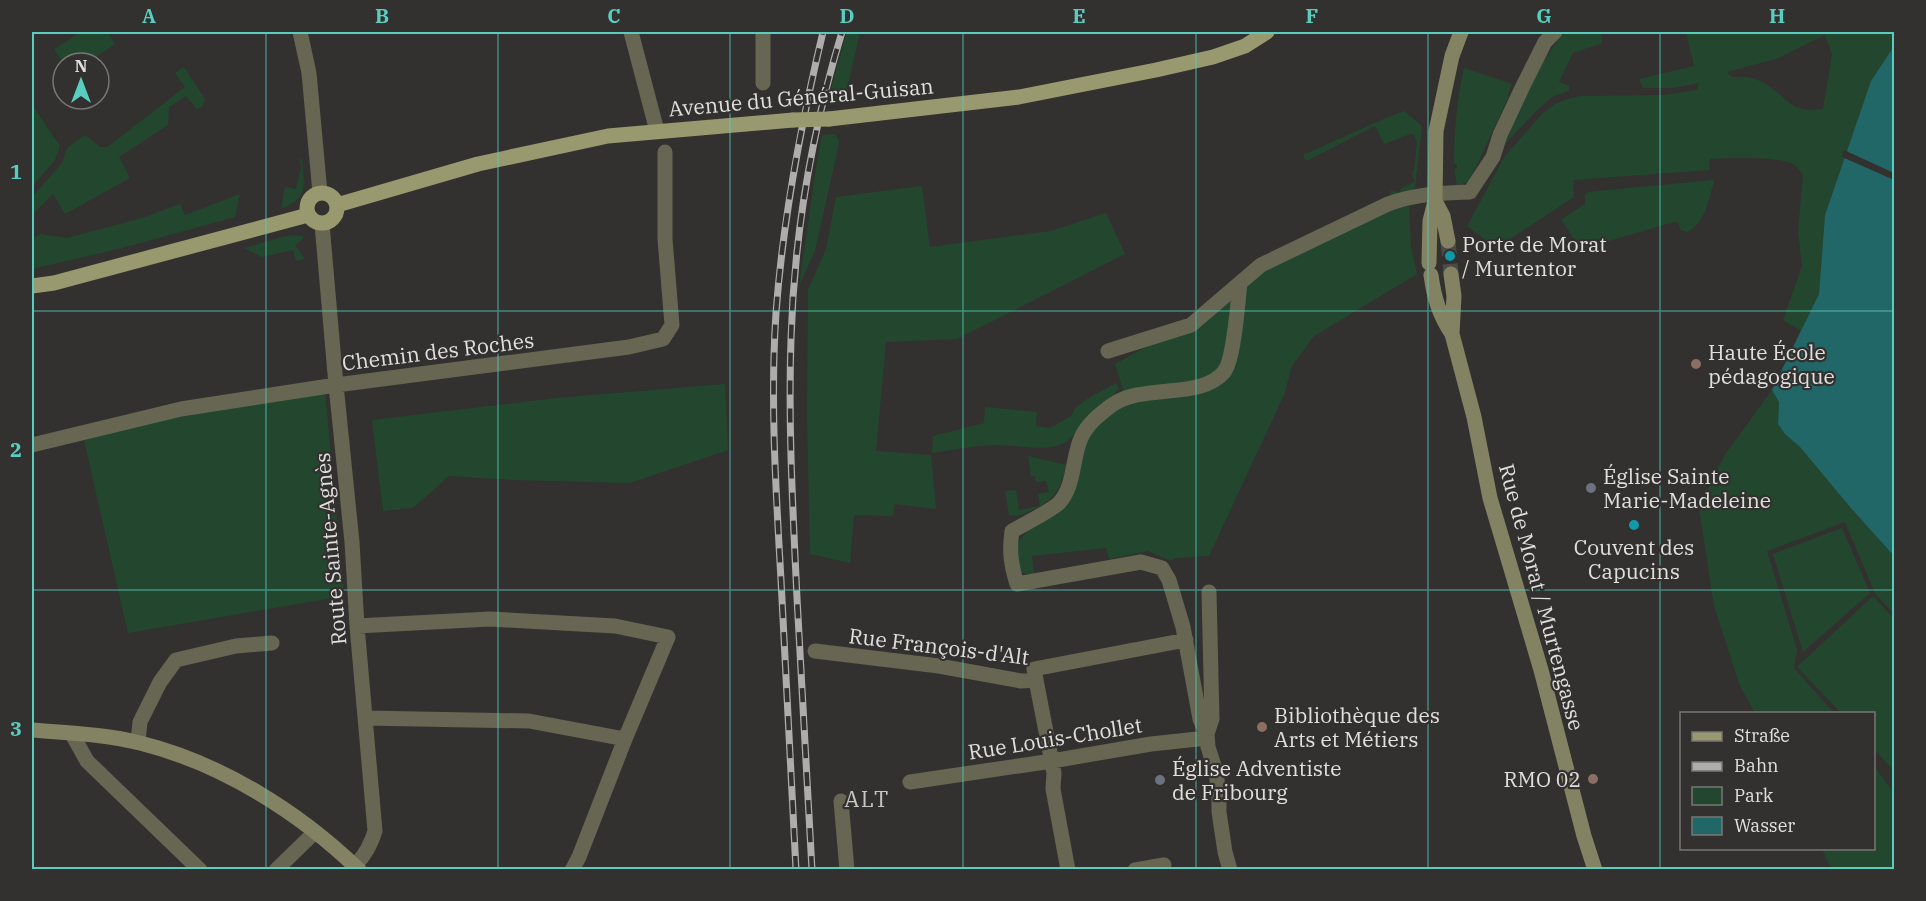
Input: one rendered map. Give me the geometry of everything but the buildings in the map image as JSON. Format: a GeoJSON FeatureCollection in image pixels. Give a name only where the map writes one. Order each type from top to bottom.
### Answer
{"type":"FeatureCollection","features":[{"type":"Feature","properties":{"kind":"main road","name":"Avenue du Général-Guisan"},"geometry":{"type":"LineString","coordinates":[[337,205],[478,164],[608,136],[793,120],[846,118],[1019,97],[1213,57],[1245,45],[1267,32]]}},
{"type":"Feature","properties":{"kind":"main road"},"geometry":{"type":"LineString","coordinates":[[1452,334],[1434,298],[1430,269],[1430,221],[1435,197],[1436,131],[1450,66],[1461,32]]}},
{"type":"Feature","properties":{"kind":"main road"},"geometry":{"type":"LineString","coordinates":[[320,193],[333,198],[337,205],[333,219],[322,224],[316,223],[308,215],[307,202],[311,197],[320,193]]}},
{"type":"Feature","properties":{"kind":"main road"},"geometry":{"type":"LineString","coordinates":[[1435,197],[1443,216],[1448,241]]}},
{"type":"Feature","properties":{"kind":"main road"},"geometry":{"type":"LineString","coordinates":[[32,286],[54,283],[308,215]]}},
{"type":"Feature","properties":{"kind":"main road"},"geometry":{"type":"LineString","coordinates":[[1451,274],[1454,296],[1452,334]]}},
{"type":"Feature","properties":{"kind":"main road","name":"Rue de Morat / Murtengasse"},"geometry":{"type":"LineString","coordinates":[[1452,334],[1474,417],[1495,520],[1541,670],[1595,870]]}},
{"type":"Feature","properties":{"kind":"main road"},"geometry":{"type":"LineString","coordinates":[[32,730],[138,742],[207,765],[254,790],[315,832],[357,868]]}},
{"type":"Feature","properties":{"kind":"street"},"geometry":{"type":"LineString","coordinates":[[300,32],[309,73],[320,193]]}},
{"type":"Feature","properties":{"kind":"street"},"geometry":{"type":"LineString","coordinates":[[631,32],[657,131]]}},
{"type":"Feature","properties":{"kind":"street"},"geometry":{"type":"LineString","coordinates":[[763,32],[763,83]]}},
{"type":"Feature","properties":{"kind":"street"},"geometry":{"type":"LineString","coordinates":[[1108,351],[1191,325],[1261,265],[1388,204],[1407,197],[1435,197],[1470,192],[1493,157],[1513,107],[1545,42],[1555,32]]}},
{"type":"Feature","properties":{"kind":"street","name":"Chemin des Roches"},"geometry":{"type":"LineString","coordinates":[[32,445],[181,410],[336,385],[629,347],[663,339],[672,325],[665,238],[665,152]]}},
{"type":"Feature","properties":{"kind":"street","name":"Route Sainte-Agnès"},"geometry":{"type":"LineString","coordinates":[[322,224],[352,542],[375,831],[357,868]]}},
{"type":"Feature","properties":{"kind":"street"},"geometry":{"type":"LineString","coordinates":[[1230,870],[1219,812],[1216,772],[1200,719],[1186,640],[1169,580],[1162,568],[1141,562],[1017,584],[1010,564],[1009,546],[1012,531],[1059,503],[1072,473],[1081,438],[1091,423],[1106,410],[1133,395],[1189,389],[1211,382],[1225,372],[1231,353],[1240,283]]}},
{"type":"Feature","properties":{"kind":"street"},"geometry":{"type":"LineString","coordinates":[[1207,736],[1212,719],[1209,592]]}},
{"type":"Feature","properties":{"kind":"street"},"geometry":{"type":"LineString","coordinates":[[357,626],[490,619],[615,626],[668,637],[572,870]]}},
{"type":"Feature","properties":{"kind":"street","name":"Rue François-d'Alt"},"geometry":{"type":"LineString","coordinates":[[815,651],[939,666],[1021,681],[1036,680],[1034,669],[1186,640]]}},
{"type":"Feature","properties":{"kind":"street"},"geometry":{"type":"LineString","coordinates":[[138,742],[140,722],[160,682],[176,660],[236,646],[272,643]]}},
{"type":"Feature","properties":{"kind":"street"},"geometry":{"type":"LineString","coordinates":[[1036,680],[1052,761],[1053,789],[1068,870]]}},
{"type":"Feature","properties":{"kind":"street"},"geometry":{"type":"LineString","coordinates":[[365,718],[529,721],[625,739]]}},
{"type":"Feature","properties":{"kind":"street"},"geometry":{"type":"LineString","coordinates":[[72,734],[87,761],[200,870]]}},
{"type":"Feature","properties":{"kind":"street","name":"Rue Louis-Chollet"},"geometry":{"type":"LineString","coordinates":[[910,782],[1207,736]]}},
{"type":"Feature","properties":{"kind":"street"},"geometry":{"type":"LineString","coordinates":[[841,801],[847,870]]}},
{"type":"Feature","properties":{"kind":"street"},"geometry":{"type":"LineString","coordinates":[[276,870],[315,832]]}},
{"type":"Feature","properties":{"kind":"street"},"geometry":{"type":"LineString","coordinates":[[1135,870],[1164,865]]}},
{"type":"Feature","properties":{"kind":"green space"},"geometry":{"type":"Polygon","coordinates":[[[81,32],[107,32],[115,44],[105,51],[55,51],[54,49],[81,32]]]}},
{"type":"Feature","properties":{"kind":"green space"},"geometry":{"type":"Polygon","coordinates":[[[847,32],[860,32],[844,103],[827,103],[847,32]]]}},
{"type":"Feature","properties":{"kind":"green space"},"geometry":{"type":"Polygon","coordinates":[[[1564,32],[1601,32],[1602,43],[1573,53],[1559,82],[1569,86],[1569,91],[1552,97],[1504,145],[1537,71],[1564,32]]]}},
{"type":"Feature","properties":{"kind":"green space"},"geometry":{"type":"Polygon","coordinates":[[[1686,32],[1894,32],[1894,46],[1871,81],[1825,215],[1819,294],[1801,331],[1783,320],[1802,266],[1798,231],[1803,175],[1794,165],[1786,161],[1753,158],[1710,159],[1709,170],[1573,180],[1574,197],[1496,248],[1467,226],[1505,156],[1542,114],[1555,104],[1580,96],[1664,95],[1697,90],[1699,83],[1673,88],[1643,88],[1639,79],[1694,66],[1686,32]],[[1825,35],[1776,59],[1727,72],[1732,77],[1757,79],[1801,109],[1823,109],[1832,54],[1825,35]]]}},
{"type":"Feature","properties":{"kind":"green space"},"geometry":{"type":"Polygon","coordinates":[[[184,67],[205,99],[202,107],[197,109],[186,96],[169,107],[168,125],[119,157],[130,178],[65,214],[53,194],[32,215],[32,197],[62,163],[67,148],[85,135],[100,147],[107,147],[185,87],[175,73],[184,67]]]}},
{"type":"Feature","properties":{"kind":"green space"},"geometry":{"type":"Polygon","coordinates":[[[1464,68],[1512,84],[1509,96],[1469,182],[1457,185],[1454,169],[1457,168],[1457,164],[1454,164],[1455,140],[1464,68]]]}},
{"type":"Feature","properties":{"kind":"green space"},"geometry":{"type":"Polygon","coordinates":[[[32,105],[60,146],[55,160],[32,187],[32,105]]]}},
{"type":"Feature","properties":{"kind":"green space"},"geometry":{"type":"Polygon","coordinates":[[[1404,111],[1422,126],[1415,187],[1413,190],[1391,196],[1390,191],[1400,192],[1401,188],[1415,182],[1412,173],[1417,142],[1413,133],[1384,144],[1375,126],[1306,161],[1303,155],[1386,118],[1404,111]]]}},
{"type":"Feature","properties":{"kind":"green space"},"geometry":{"type":"Polygon","coordinates":[[[835,134],[839,141],[838,148],[815,251],[799,286],[822,135],[835,134]]]}},
{"type":"Feature","properties":{"kind":"green space"},"geometry":{"type":"Polygon","coordinates":[[[300,159],[302,159],[304,177],[303,190],[296,200],[281,209],[285,187],[296,189],[301,169],[300,159]]]}},
{"type":"Feature","properties":{"kind":"green space"},"geometry":{"type":"Polygon","coordinates":[[[1713,180],[1706,210],[1699,222],[1688,232],[1681,230],[1677,221],[1584,249],[1580,248],[1562,221],[1585,204],[1585,195],[1588,192],[1713,180]]]}},
{"type":"Feature","properties":{"kind":"green space"},"geometry":{"type":"Polygon","coordinates":[[[922,186],[930,247],[1051,231],[1106,213],[1125,254],[957,339],[886,342],[876,451],[931,455],[936,509],[895,504],[893,516],[854,515],[850,563],[810,554],[807,414],[808,290],[826,249],[836,197],[922,186]]]}},
{"type":"Feature","properties":{"kind":"green space"},"geometry":{"type":"Polygon","coordinates":[[[240,194],[235,217],[122,248],[32,269],[32,239],[40,234],[67,238],[142,218],[180,204],[185,215],[240,194]]]}},
{"type":"Feature","properties":{"kind":"green space"},"geometry":{"type":"Polygon","coordinates":[[[1409,206],[1411,247],[1417,274],[1314,336],[1292,366],[1284,395],[1209,556],[1175,558],[1171,561],[1148,551],[1109,559],[1106,548],[1032,556],[1034,574],[1020,571],[1015,551],[1021,538],[1032,527],[1059,508],[1086,439],[1097,425],[1120,406],[1214,386],[1244,293],[1257,274],[1399,207],[1409,206]]]}},
{"type":"Feature","properties":{"kind":"green space"},"geometry":{"type":"Polygon","coordinates":[[[290,235],[303,236],[303,239],[295,245],[305,259],[296,261],[293,250],[262,257],[244,248],[290,235]]]}},
{"type":"Feature","properties":{"kind":"green space"},"geometry":{"type":"Polygon","coordinates":[[[1232,300],[1222,364],[1214,372],[1203,379],[1174,388],[1118,397],[1123,389],[1115,364],[1232,300]]]}},
{"type":"Feature","properties":{"kind":"green space"},"geometry":{"type":"Polygon","coordinates":[[[1116,383],[1119,389],[1067,442],[1042,448],[989,445],[932,453],[933,436],[984,423],[985,407],[1037,412],[1036,426],[1050,428],[1071,416],[1075,409],[1087,399],[1116,383]]]}},
{"type":"Feature","properties":{"kind":"green space"},"geometry":{"type":"Polygon","coordinates":[[[725,384],[728,450],[630,483],[449,476],[413,508],[383,511],[372,420],[557,398],[725,384]]]}},
{"type":"Feature","properties":{"kind":"green space"},"geometry":{"type":"Polygon","coordinates":[[[1772,390],[1779,402],[1778,424],[1785,434],[1800,447],[1894,556],[1894,614],[1875,593],[1845,522],[1767,551],[1797,650],[1794,668],[1833,712],[1754,712],[1740,686],[1714,606],[1699,508],[1724,456],[1772,390]]]}},
{"type":"Feature","properties":{"kind":"green space"},"geometry":{"type":"Polygon","coordinates":[[[325,391],[344,596],[128,633],[84,440],[188,414],[325,391]]]}},
{"type":"Feature","properties":{"kind":"green space"},"geometry":{"type":"Polygon","coordinates":[[[1028,456],[1067,465],[1058,489],[1050,500],[1037,508],[1023,514],[1009,515],[1005,491],[1016,490],[1019,510],[1040,506],[1038,494],[1049,492],[1046,481],[1036,482],[1035,476],[1031,476],[1028,456]]]}},
{"type":"Feature","properties":{"kind":"green space"},"geometry":{"type":"Polygon","coordinates":[[[1842,528],[1870,593],[1803,652],[1773,554],[1842,528]]]}},
{"type":"Feature","properties":{"kind":"green space"},"geometry":{"type":"Polygon","coordinates":[[[1873,596],[1894,619],[1894,771],[1875,750],[1875,712],[1840,712],[1797,667],[1873,596]]]}},
{"type":"Feature","properties":{"kind":"green space"},"geometry":{"type":"Polygon","coordinates":[[[1875,767],[1894,793],[1894,869],[1831,869],[1822,850],[1875,850],[1875,767]]]}},
{"type":"Feature","properties":{"kind":"water"},"geometry":{"type":"Polygon","coordinates":[[[1894,46],[1894,556],[1800,447],[1785,434],[1778,424],[1779,402],[1772,390],[1819,294],[1825,215],[1871,81],[1894,46]]]}},
{"type":"Feature","properties":{"kind":"pier"},"geometry":{"type":"Polygon","coordinates":[[[1844,150],[1894,173],[1894,180],[1842,157],[1844,150]]]}},
{"type":"Feature","properties":{"kind":"tunnel"},"geometry":{"type":"LineString","coordinates":[[1448,241],[1451,274]]}},
{"type":"Feature","properties":{"kind":"railway"},"geometry":{"type":"LineString","coordinates":[[796,870],[776,480],[774,346],[779,277],[788,206],[807,101],[823,32]]}},
{"type":"Feature","properties":{"kind":"railway"},"geometry":{"type":"LineString","coordinates":[[812,870],[793,501],[790,404],[791,339],[796,262],[806,184],[813,145],[842,32]]}},
{"type":"Feature","properties":{"kind":"place","name":"Porte de Morat / Murtentor"},"geometry":{"type":"Point","coordinates":[1450,256]}},
{"type":"Feature","properties":{"kind":"place","name":"Haute École pédagogique"},"geometry":{"type":"Point","coordinates":[1696,364]}},
{"type":"Feature","properties":{"kind":"place","name":"Église Sainte Marie-Madeleine"},"geometry":{"type":"Point","coordinates":[1591,488]}},
{"type":"Feature","properties":{"kind":"place","name":"Couvent des Capucins"},"geometry":{"type":"Point","coordinates":[1634,525]}},
{"type":"Feature","properties":{"kind":"place","name":"Bibliothèque des Arts et Métiers"},"geometry":{"type":"Point","coordinates":[1262,727]}},
{"type":"Feature","properties":{"kind":"place","name":"RMO 02"},"geometry":{"type":"Point","coordinates":[1593,779]}},
{"type":"Feature","properties":{"kind":"place","name":"Église Adventiste de Fribourg"},"geometry":{"type":"Point","coordinates":[1160,780]}},
{"type":"Feature","properties":{"kind":"district","name":"ALT"},"geometry":{"type":"Point","coordinates":[867,798]}}]}
